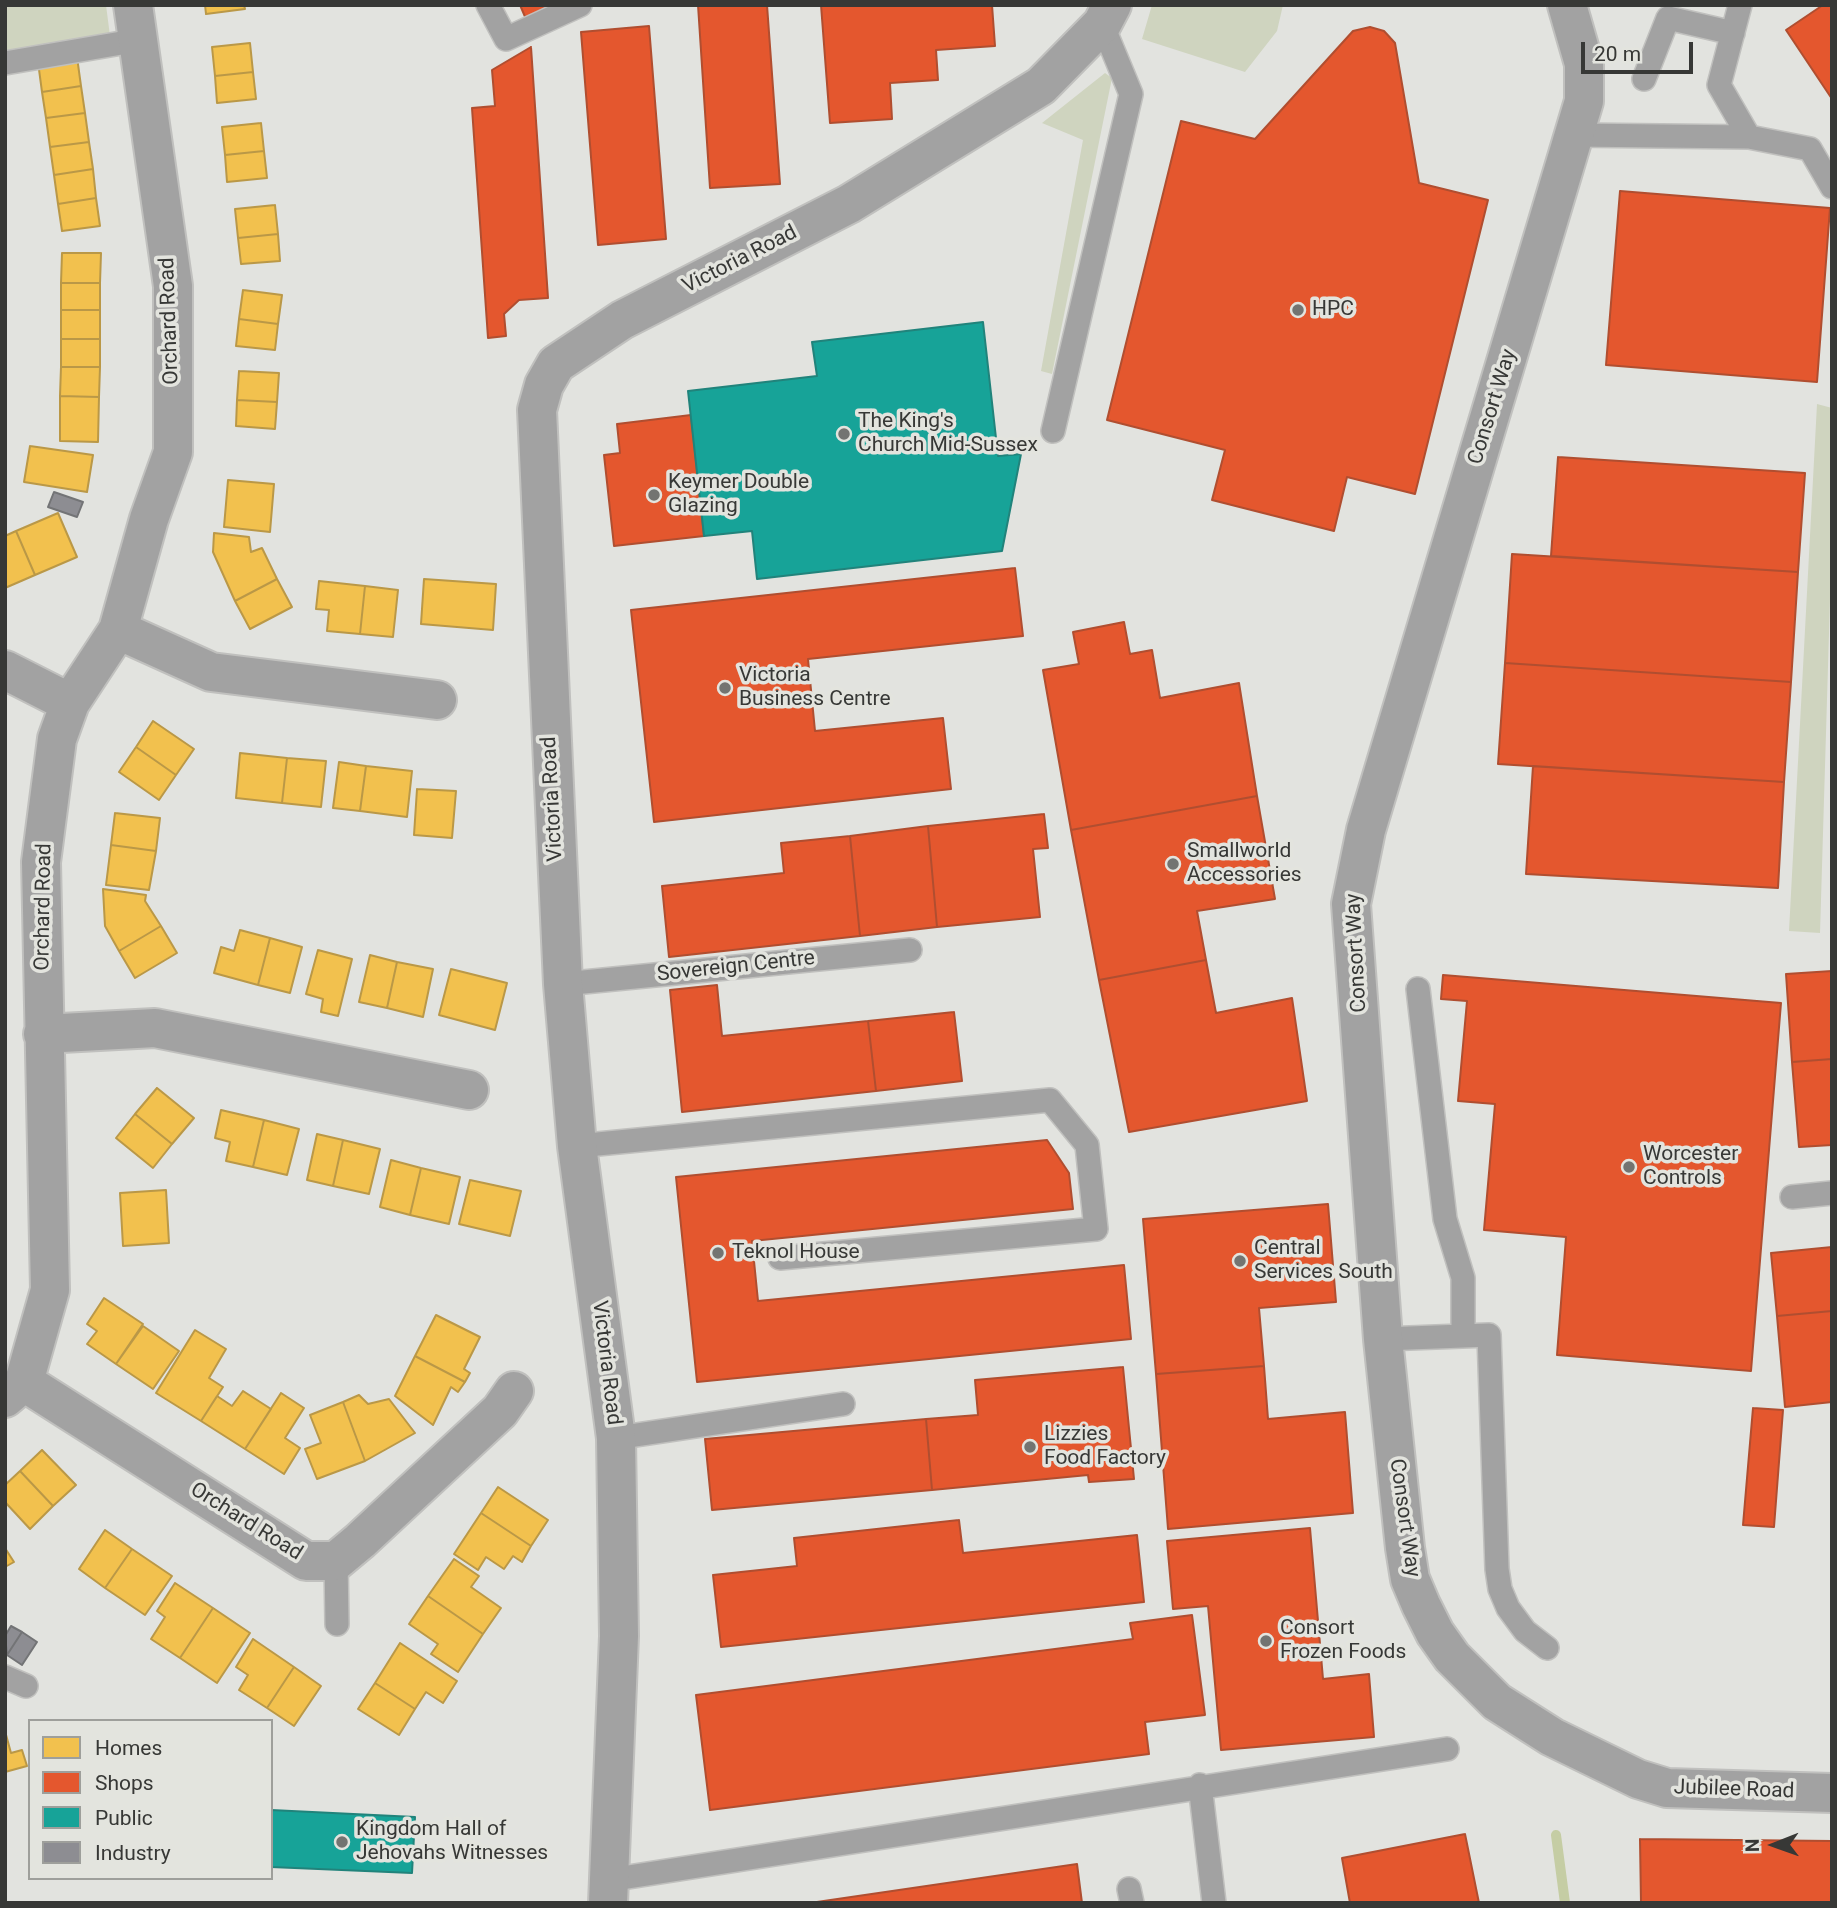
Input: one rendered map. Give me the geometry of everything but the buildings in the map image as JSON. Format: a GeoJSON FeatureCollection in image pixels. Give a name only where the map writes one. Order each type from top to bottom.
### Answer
{"type":"FeatureCollection","features":[{"type":"Feature","properties":{"kind":"street","name":"Consort Way"},"geometry":{"type":"LineString","coordinates":[[1567,5],[1584,64],[1585,82],[1574,135],[1354,876],[1351,904],[1382,1339],[1410,1579],[1435,1633],[1474,1681],[1497,1702],[1552,1737],[1638,1779]]}},
{"type":"Feature","properties":{"kind":"street","name":"Victoria Road"},"geometry":{"type":"LineString","coordinates":[[609,1891],[619,1636],[616,1438],[578,1146],[563,985],[537,410],[544,385],[556,364],[622,320],[849,204],[1041,86],[1107,15]]}},
{"type":"Feature","properties":{"kind":"street","name":"Orchard Road"},"geometry":{"type":"LineString","coordinates":[[136,23],[173,286],[173,452],[149,519],[118,630],[70,703],[57,738],[41,862],[50,1290],[14,1390],[306,1560],[336,1561]]}},
{"type":"Feature","properties":{"kind":"street"},"geometry":{"type":"LineString","coordinates":[[118,630],[211,672],[437,700]]}},
{"type":"Feature","properties":{"kind":"street"},"geometry":{"type":"LineString","coordinates":[[5,670],[70,703]]}},
{"type":"Feature","properties":{"kind":"street"},"geometry":{"type":"LineString","coordinates":[[43,1034],[155,1028],[469,1090]]}},
{"type":"Feature","properties":{"kind":"street"},"geometry":{"type":"LineString","coordinates":[[336,1561],[499,1411],[513,1391]]}},
{"type":"Feature","properties":{"kind":"street","name":"Jubilee Road"},"geometry":{"type":"LineString","coordinates":[[1638,1779],[1667,1788],[1699,1791],[1832,1793]]}},
{"type":"Feature","properties":{"kind":"lane"},"geometry":{"type":"LineString","coordinates":[[488,5],[506,39],[580,5]]}},
{"type":"Feature","properties":{"kind":"lane"},"geometry":{"type":"LineString","coordinates":[[1741,5],[1719,85],[1749,137]]}},
{"type":"Feature","properties":{"kind":"lane"},"geometry":{"type":"LineString","coordinates":[[1053,431],[1131,94],[1107,15]]}},
{"type":"Feature","properties":{"kind":"lane"},"geometry":{"type":"LineString","coordinates":[[1644,79],[1668,18],[1733,33]]}},
{"type":"Feature","properties":{"kind":"lane"},"geometry":{"type":"LineString","coordinates":[[5,63],[136,23]]}},
{"type":"Feature","properties":{"kind":"lane"},"geometry":{"type":"LineString","coordinates":[[1574,135],[1749,137],[1810,149],[1832,187]]}},
{"type":"Feature","properties":{"kind":"lane","name":"Sovereign Centre"},"geometry":{"type":"LineString","coordinates":[[563,985],[910,950]]}},
{"type":"Feature","properties":{"kind":"lane"},"geometry":{"type":"LineString","coordinates":[[1418,989],[1445,1219],[1463,1278],[1463,1336]]}},
{"type":"Feature","properties":{"kind":"lane"},"geometry":{"type":"LineString","coordinates":[[578,1146],[1050,1100],[1087,1145],[1096,1229],[780,1258]]}},
{"type":"Feature","properties":{"kind":"lane"},"geometry":{"type":"LineString","coordinates":[[1792,1197],[1832,1193]]}},
{"type":"Feature","properties":{"kind":"lane"},"geometry":{"type":"LineString","coordinates":[[1382,1339],[1489,1335],[1497,1569],[1500,1589],[1508,1608],[1525,1631],[1547,1647]]}},
{"type":"Feature","properties":{"kind":"lane"},"geometry":{"type":"LineString","coordinates":[[616,1438],[843,1404]]}},
{"type":"Feature","properties":{"kind":"lane"},"geometry":{"type":"LineString","coordinates":[[336,1561],[337,1624]]}},
{"type":"Feature","properties":{"kind":"lane"},"geometry":{"type":"LineString","coordinates":[[609,1891],[1200,1786],[1447,1749]]}},
{"type":"Feature","properties":{"kind":"lane"},"geometry":{"type":"LineString","coordinates":[[1200,1786],[1214,1903]]}},
{"type":"Feature","properties":{"kind":"green space"},"geometry":{"type":"Polygon","coordinates":[[[5,5],[106,5],[110,36],[5,53],[5,5]]]}},
{"type":"Feature","properties":{"kind":"green space"},"geometry":{"type":"Polygon","coordinates":[[[1152,5],[1283,5],[1277,31],[1245,72],[1142,39],[1152,5]]]}},
{"type":"Feature","properties":{"kind":"green space"},"geometry":{"type":"Polygon","coordinates":[[[1105,73],[1112,78],[1052,374],[1041,371],[1083,140],[1042,123],[1105,73]]]}},
{"type":"Feature","properties":{"kind":"green space"},"geometry":{"type":"Polygon","coordinates":[[[1817,404],[1832,408],[1832,533],[1820,933],[1789,931],[1817,404]]]}},
{"type":"Feature","properties":{"kind":"waterway"},"geometry":{"type":"LineString","coordinates":[[1556,1835],[1565,1903]]}},
{"type":"Feature","properties":{"kind":"place","name":"HPC"},"geometry":{"type":"Point","coordinates":[1298,310]}},
{"type":"Feature","properties":{"kind":"place","name":"The King's Church Mid-Sussex"},"geometry":{"type":"Point","coordinates":[844,434]}},
{"type":"Feature","properties":{"kind":"place","name":"Keymer Double Glazing"},"geometry":{"type":"Point","coordinates":[654,495]}},
{"type":"Feature","properties":{"kind":"place","name":"Victoria Business Centre"},"geometry":{"type":"Point","coordinates":[725,688]}},
{"type":"Feature","properties":{"kind":"place","name":"Smallworld Accessories"},"geometry":{"type":"Point","coordinates":[1173,864]}},
{"type":"Feature","properties":{"kind":"place","name":"Worcester Controls"},"geometry":{"type":"Point","coordinates":[1629,1167]}},
{"type":"Feature","properties":{"kind":"place","name":"Teknol House"},"geometry":{"type":"Point","coordinates":[718,1253]}},
{"type":"Feature","properties":{"kind":"place","name":"Central Services South"},"geometry":{"type":"Point","coordinates":[1240,1261]}},
{"type":"Feature","properties":{"kind":"place","name":"Lizzies Food Factory"},"geometry":{"type":"Point","coordinates":[1030,1447]}},
{"type":"Feature","properties":{"kind":"place","name":"Consort Frozen Foods"},"geometry":{"type":"Point","coordinates":[1266,1641]}},
{"type":"Feature","properties":{"kind":"place","name":"Kingdom Hall of Jehovahs Witnesses"},"geometry":{"type":"Point","coordinates":[342,1842]}}]}
